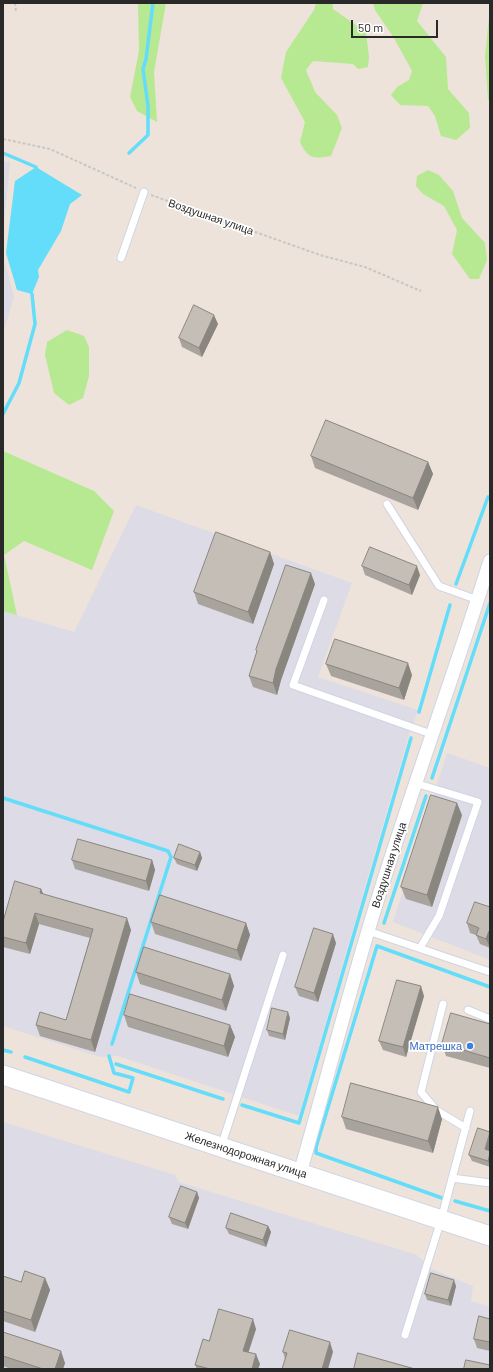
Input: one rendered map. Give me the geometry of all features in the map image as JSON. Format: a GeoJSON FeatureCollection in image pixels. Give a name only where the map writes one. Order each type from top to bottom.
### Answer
{"type":"FeatureCollection","features":[{"type":"Feature","properties":{"kind":"main road","name":"Железнодорожная улица"},"geometry":{"type":"LineString","coordinates":[[3,1075],[490,1236]]}},
{"type":"Feature","properties":{"kind":"street","name":"Воздушная улица"},"geometry":{"type":"LineString","coordinates":[[300,1173],[368,931],[431,734],[488,574],[490,561]]}},
{"type":"Feature","properties":{"kind":"lane"},"geometry":{"type":"LineString","coordinates":[[121,258],[144,192]]}},
{"type":"Feature","properties":{"kind":"lane"},"geometry":{"type":"LineString","coordinates":[[387,504],[439,586],[478,600]]}},
{"type":"Feature","properties":{"kind":"lane"},"geometry":{"type":"LineString","coordinates":[[324,600],[293,685],[431,734]]}},
{"type":"Feature","properties":{"kind":"lane"},"geometry":{"type":"LineString","coordinates":[[415,783],[478,802],[439,916],[420,948]]}},
{"type":"Feature","properties":{"kind":"lane"},"geometry":{"type":"LineString","coordinates":[[368,931],[490,972]]}},
{"type":"Feature","properties":{"kind":"lane"},"geometry":{"type":"LineString","coordinates":[[221,1147],[283,955]]}},
{"type":"Feature","properties":{"kind":"lane"},"geometry":{"type":"LineString","coordinates":[[443,1004],[421,1092],[436,1110],[466,1128]]}},
{"type":"Feature","properties":{"kind":"lane"},"geometry":{"type":"LineString","coordinates":[[468,1010],[490,1019]]}},
{"type":"Feature","properties":{"kind":"lane"},"geometry":{"type":"LineString","coordinates":[[405,1335],[441,1220],[470,1111]]}},
{"type":"Feature","properties":{"kind":"lane"},"geometry":{"type":"LineString","coordinates":[[452,1178],[490,1183]]}},
{"type":"Feature","properties":{"kind":"path"},"geometry":{"type":"LineString","coordinates":[[15,3],[16,12]]}},
{"type":"Feature","properties":{"kind":"path","name":"Воздушная улица"},"geometry":{"type":"LineString","coordinates":[[3,139],[50,149],[160,199],[320,255],[365,267],[420,291]]}},
{"type":"Feature","properties":{"kind":"shaded area"},"geometry":{"type":"Polygon","coordinates":[[[3,162],[10,162],[3,233],[3,162]]]}},
{"type":"Feature","properties":{"kind":"shaded area"},"geometry":{"type":"Polygon","coordinates":[[[3,256],[14,297],[3,334],[3,256]]]}},
{"type":"Feature","properties":{"kind":"shaded area"},"geometry":{"type":"Polygon","coordinates":[[[136,505],[352,583],[318,677],[418,710],[408,738],[299,1116],[118,1056],[100,1057],[3,1026],[3,611],[74,632],[136,505]]]}},
{"type":"Feature","properties":{"kind":"shaded area"},"geometry":{"type":"Polygon","coordinates":[[[447,753],[490,768],[490,960],[393,922],[447,753]]]}},
{"type":"Feature","properties":{"kind":"shaded area"},"geometry":{"type":"Polygon","coordinates":[[[3,1122],[175,1175],[179,1182],[417,1255],[430,1268],[473,1286],[471,1301],[490,1307],[490,1369],[3,1369],[3,1122]]]}},
{"type":"Feature","properties":{"kind":"green space"},"geometry":{"type":"Polygon","coordinates":[[[138,3],[166,3],[154,72],[157,122],[137,111],[130,97],[139,51],[138,3]]]}},
{"type":"Feature","properties":{"kind":"green space"},"geometry":{"type":"Polygon","coordinates":[[[316,3],[333,3],[333,9],[366,32],[369,57],[368,67],[358,69],[353,64],[313,61],[306,70],[315,92],[337,115],[342,128],[331,156],[320,157],[309,155],[300,142],[305,122],[281,78],[286,52],[314,10],[316,3]]]}},
{"type":"Feature","properties":{"kind":"green space"},"geometry":{"type":"Polygon","coordinates":[[[373,3],[423,3],[417,21],[446,57],[448,89],[469,113],[470,128],[456,140],[441,136],[435,116],[428,106],[400,105],[391,95],[397,87],[409,80],[412,71],[394,38],[375,10],[373,3]]]}},
{"type":"Feature","properties":{"kind":"green space"},"geometry":{"type":"Polygon","coordinates":[[[490,8],[490,101],[488,100],[485,56],[490,8]]]}},
{"type":"Feature","properties":{"kind":"green space"},"geometry":{"type":"Polygon","coordinates":[[[428,170],[439,175],[453,191],[462,218],[485,243],[487,260],[479,279],[470,279],[452,254],[457,230],[444,206],[423,194],[416,186],[417,176],[428,170]]]}},
{"type":"Feature","properties":{"kind":"green space"},"geometry":{"type":"Polygon","coordinates":[[[67,330],[84,336],[89,347],[89,376],[83,398],[69,405],[54,393],[45,355],[47,342],[67,330]]]}},
{"type":"Feature","properties":{"kind":"green space"},"geometry":{"type":"Polygon","coordinates":[[[3,451],[94,491],[114,511],[92,570],[24,541],[4,555],[17,615],[3,611],[3,451]]]}},
{"type":"Feature","properties":{"kind":"water"},"geometry":{"type":"Polygon","coordinates":[[[36,167],[82,195],[70,204],[61,231],[38,270],[39,277],[32,294],[17,290],[6,253],[15,181],[36,167]]]}},
{"type":"Feature","properties":{"kind":"building"},"geometry":{"type":"Polygon","coordinates":[[[194,305],[214,315],[199,348],[179,338],[194,305]]]}},
{"type":"Feature","properties":{"kind":"building"},"geometry":{"type":"Polygon","coordinates":[[[326,420],[428,462],[413,498],[311,456],[326,420]]]}},
{"type":"Feature","properties":{"kind":"building"},"geometry":{"type":"Polygon","coordinates":[[[216,532],[270,552],[248,612],[194,592],[216,532]]]}},
{"type":"Feature","properties":{"kind":"building"},"geometry":{"type":"Polygon","coordinates":[[[370,547],[417,566],[409,585],[362,566],[370,547]]]}},
{"type":"Feature","properties":{"kind":"building"},"geometry":{"type":"Polygon","coordinates":[[[286,565],[311,573],[276,669],[273,683],[249,676],[257,651],[256,650],[286,565]]]}},
{"type":"Feature","properties":{"kind":"building"},"geometry":{"type":"Polygon","coordinates":[[[335,639],[408,663],[399,688],[326,664],[335,639]]]}},
{"type":"Feature","properties":{"kind":"building"},"geometry":{"type":"Polygon","coordinates":[[[431,795],[457,803],[427,895],[401,887],[431,795]]]}},
{"type":"Feature","properties":{"kind":"building"},"geometry":{"type":"Polygon","coordinates":[[[78,839],[152,860],[146,881],[72,860],[78,839]]]}},
{"type":"Feature","properties":{"kind":"building"},"geometry":{"type":"Polygon","coordinates":[[[179,844],[200,852],[195,865],[174,858],[179,844]]]}},
{"type":"Feature","properties":{"kind":"building"},"geometry":{"type":"Polygon","coordinates":[[[15,881],[41,889],[40,893],[127,918],[91,1040],[36,1025],[40,1012],[66,1020],[93,929],[35,913],[26,943],[3,937],[3,922],[15,881]]]}},
{"type":"Feature","properties":{"kind":"building"},"geometry":{"type":"Polygon","coordinates":[[[160,895],[246,923],[237,950],[151,922],[160,895]]]}},
{"type":"Feature","properties":{"kind":"building"},"geometry":{"type":"Polygon","coordinates":[[[475,902],[490,907],[490,931],[486,939],[476,935],[479,928],[467,923],[475,902]]]}},
{"type":"Feature","properties":{"kind":"building"},"geometry":{"type":"Polygon","coordinates":[[[314,928],[333,934],[314,993],[295,987],[314,928]]]}},
{"type":"Feature","properties":{"kind":"building"},"geometry":{"type":"Polygon","coordinates":[[[144,947],[230,974],[222,1000],[136,972],[144,947]]]}},
{"type":"Feature","properties":{"kind":"building"},"geometry":{"type":"Polygon","coordinates":[[[397,980],[421,986],[403,1047],[379,1041],[397,980]]]}},
{"type":"Feature","properties":{"kind":"building"},"geometry":{"type":"Polygon","coordinates":[[[130,994],[230,1025],[224,1046],[124,1015],[130,994]]]}},
{"type":"Feature","properties":{"kind":"building"},"geometry":{"type":"Polygon","coordinates":[[[272,1008],[288,1012],[283,1034],[267,1030],[272,1008]]]}},
{"type":"Feature","properties":{"kind":"building"},"geometry":{"type":"Polygon","coordinates":[[[451,1013],[490,1024],[490,1058],[442,1044],[451,1013]]]}},
{"type":"Feature","properties":{"kind":"building"},"geometry":{"type":"Polygon","coordinates":[[[351,1083],[438,1107],[428,1141],[342,1117],[351,1083]]]}},
{"type":"Feature","properties":{"kind":"building"},"geometry":{"type":"Polygon","coordinates":[[[478,1128],[490,1132],[485,1149],[490,1151],[488,1161],[469,1155],[478,1128]]]}},
{"type":"Feature","properties":{"kind":"building"},"geometry":{"type":"Polygon","coordinates":[[[181,1186],[197,1192],[185,1223],[169,1217],[181,1186]]]}},
{"type":"Feature","properties":{"kind":"building"},"geometry":{"type":"Polygon","coordinates":[[[231,1213],[268,1226],[263,1240],[226,1228],[231,1213]]]}},
{"type":"Feature","properties":{"kind":"building"},"geometry":{"type":"Polygon","coordinates":[[[25,1271],[45,1278],[31,1320],[3,1311],[3,1276],[21,1282],[25,1271]]]}},
{"type":"Feature","properties":{"kind":"building"},"geometry":{"type":"Polygon","coordinates":[[[431,1273],[454,1280],[448,1300],[425,1294],[431,1273]]]}},
{"type":"Feature","properties":{"kind":"building"},"geometry":{"type":"Polygon","coordinates":[[[219,1309],[253,1319],[243,1351],[256,1354],[252,1369],[210,1369],[195,1365],[203,1339],[209,1341],[219,1309]]]}},
{"type":"Feature","properties":{"kind":"building"},"geometry":{"type":"Polygon","coordinates":[[[479,1316],[490,1319],[490,1342],[474,1339],[479,1316]]]}},
{"type":"Feature","properties":{"kind":"building"},"geometry":{"type":"Polygon","coordinates":[[[290,1330],[330,1342],[322,1369],[282,1369],[287,1353],[283,1352],[290,1330]]]}},
{"type":"Feature","properties":{"kind":"building"},"geometry":{"type":"Polygon","coordinates":[[[3,1332],[61,1351],[55,1369],[43,1369],[3,1356],[3,1332]]]}},
{"type":"Feature","properties":{"kind":"building"},"geometry":{"type":"Polygon","coordinates":[[[358,1353],[415,1369],[354,1369],[358,1353]]]}},
{"type":"Feature","properties":{"kind":"building"},"geometry":{"type":"Polygon","coordinates":[[[466,1360],[490,1365],[490,1369],[464,1369],[466,1360]]]}},
{"type":"Feature","properties":{"kind":"waterway"},"geometry":{"type":"LineString","coordinates":[[129,153],[148,135],[148,106],[143,69],[146,59],[153,3]]}},
{"type":"Feature","properties":{"kind":"waterway"},"geometry":{"type":"LineString","coordinates":[[3,153],[36,167]]}},
{"type":"Feature","properties":{"kind":"waterway"},"geometry":{"type":"LineString","coordinates":[[3,414],[19,383],[35,324],[32,294]]}},
{"type":"Feature","properties":{"kind":"waterway"},"geometry":{"type":"LineString","coordinates":[[456,584],[488,497]]}},
{"type":"Feature","properties":{"kind":"waterway"},"geometry":{"type":"LineString","coordinates":[[432,778],[490,603]]}},
{"type":"Feature","properties":{"kind":"waterway"},"geometry":{"type":"LineString","coordinates":[[419,712],[450,605]]}},
{"type":"Feature","properties":{"kind":"waterway"},"geometry":{"type":"LineString","coordinates":[[242,1105],[299,1123],[411,738]]}},
{"type":"Feature","properties":{"kind":"waterway"},"geometry":{"type":"LineString","coordinates":[[384,923],[426,796]]}},
{"type":"Feature","properties":{"kind":"waterway"},"geometry":{"type":"LineString","coordinates":[[3,798],[168,851],[171,857],[112,1044]]}},
{"type":"Feature","properties":{"kind":"waterway"},"geometry":{"type":"LineString","coordinates":[[442,1198],[316,1153],[316,1147],[377,946],[490,987]]}},
{"type":"Feature","properties":{"kind":"waterway"},"geometry":{"type":"LineString","coordinates":[[3,1050],[11,1052]]}},
{"type":"Feature","properties":{"kind":"waterway"},"geometry":{"type":"LineString","coordinates":[[25,1057],[129,1092],[133,1078],[114,1073],[109,1056]]}},
{"type":"Feature","properties":{"kind":"waterway"},"geometry":{"type":"LineString","coordinates":[[116,1064],[223,1099]]}},
{"type":"Feature","properties":{"kind":"waterway"},"geometry":{"type":"LineString","coordinates":[[455,1201],[490,1211]]}},
{"type":"Feature","properties":{"kind":"place","name":"Матрешка"},"geometry":{"type":"Point","coordinates":[470,1046]}}]}
